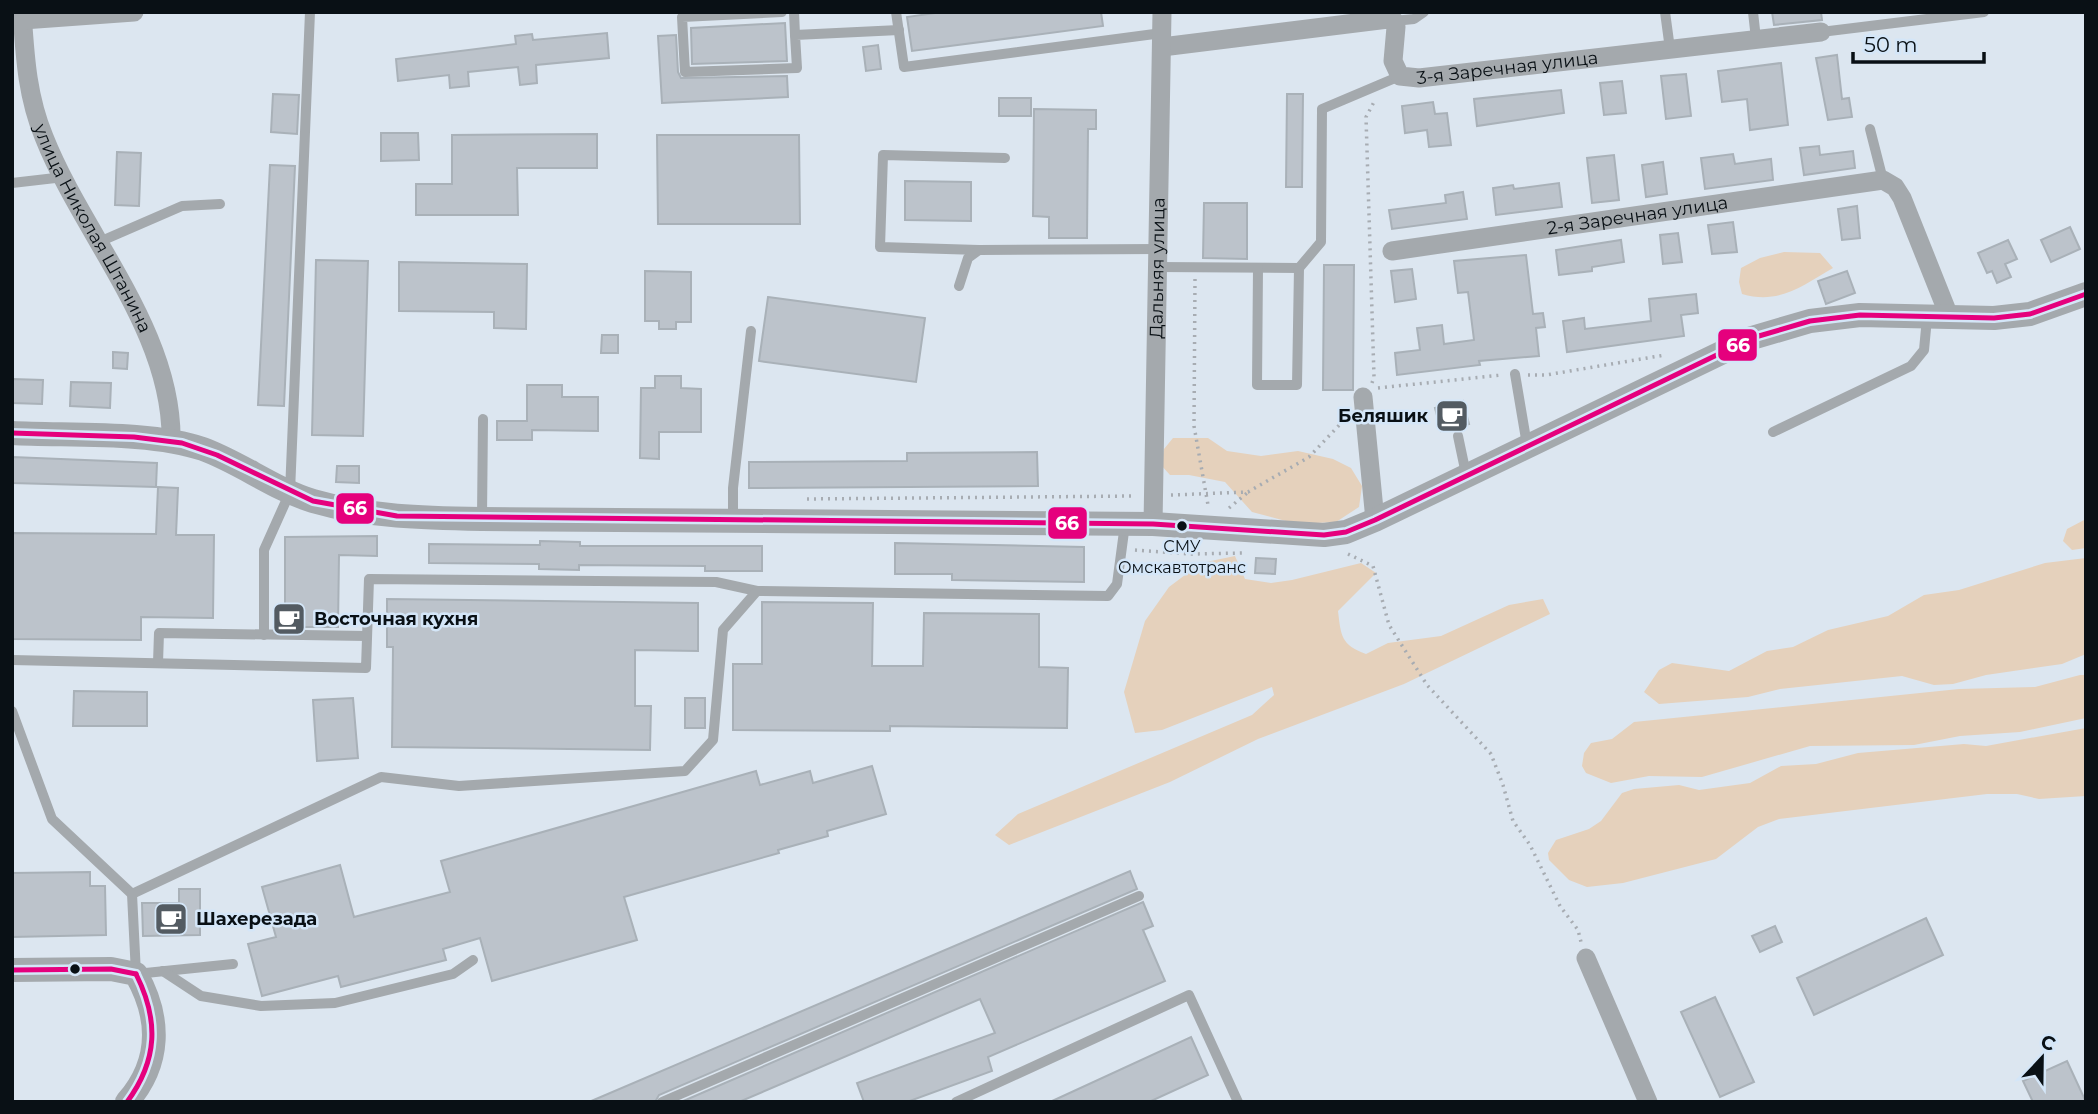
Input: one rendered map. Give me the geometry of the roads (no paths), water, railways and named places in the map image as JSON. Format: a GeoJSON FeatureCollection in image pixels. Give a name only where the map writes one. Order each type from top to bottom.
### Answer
{"type":"FeatureCollection","features":[{"type":"Feature","properties":{"kind":"street"},"geometry":{"type":"LineString","coordinates":[[22,16],[134,12]]}},
{"type":"Feature","properties":{"kind":"street","name":"Дальняя улица"},"geometry":{"type":"LineString","coordinates":[[1153,524],[1163,12]]}},
{"type":"Feature","properties":{"kind":"street","name":"улица Николая Штанина"},"geometry":{"type":"LineString","coordinates":[[22,16],[26,80],[44,138],[132,304],[165,381],[172,415],[171,443]]}},
{"type":"Feature","properties":{"kind":"street"},"geometry":{"type":"LineString","coordinates":[[1162,40],[1389,17]]}},
{"type":"Feature","properties":{"kind":"street","name":"3-я Заречная улица"},"geometry":{"type":"LineString","coordinates":[[1389,17],[1396,27],[1394,78],[1419,78],[1821,32]]}},
{"type":"Feature","properties":{"kind":"street"},"geometry":{"type":"LineString","coordinates":[[1883,180],[1895,187],[1902,198],[1938,315]]}},
{"type":"Feature","properties":{"kind":"street","name":"2-я Заречная улица"},"geometry":{"type":"LineString","coordinates":[[1392,251],[1883,180]]}},
{"type":"Feature","properties":{"kind":"street"},"geometry":{"type":"LineString","coordinates":[[12,433],[171,443],[202,449],[290,492],[314,501],[372,513],[482,519],[1153,524],[1324,535],[1346,532],[1375,520],[1752,338],[1810,321],[1860,315],[1994,318],[2030,314],[2086,294]]}},
{"type":"Feature","properties":{"kind":"street"},"geometry":{"type":"LineString","coordinates":[[1363,397],[1375,520]]}},
{"type":"Feature","properties":{"kind":"street"},"geometry":{"type":"LineString","coordinates":[[1586,958],[1647,1102]]}},
{"type":"Feature","properties":{"kind":"street"},"geometry":{"type":"LineString","coordinates":[[12,970],[111,970],[136,974],[150,999],[155,1024],[149,1064],[140,1086],[127,1102]]}},
{"type":"Feature","properties":{"kind":"lane"},"geometry":{"type":"LineString","coordinates":[[264,635],[264,550],[290,492],[310,12]]}},
{"type":"Feature","properties":{"kind":"lane"},"geometry":{"type":"LineString","coordinates":[[782,12],[682,17],[685,72],[797,68],[794,12]]}},
{"type":"Feature","properties":{"kind":"lane"},"geometry":{"type":"LineString","coordinates":[[896,12],[904,67],[1162,40]]}},
{"type":"Feature","properties":{"kind":"lane"},"geometry":{"type":"LineString","coordinates":[[1389,17],[1414,19],[1424,12]]}},
{"type":"Feature","properties":{"kind":"lane"},"geometry":{"type":"LineString","coordinates":[[1665,12],[1670,49]]}},
{"type":"Feature","properties":{"kind":"lane"},"geometry":{"type":"LineString","coordinates":[[1753,12],[1756,39]]}},
{"type":"Feature","properties":{"kind":"lane"},"geometry":{"type":"LineString","coordinates":[[1821,32],[1984,12]]}},
{"type":"Feature","properties":{"kind":"lane"},"geometry":{"type":"LineString","coordinates":[[795,35],[899,30]]}},
{"type":"Feature","properties":{"kind":"lane"},"geometry":{"type":"LineString","coordinates":[[1258,268],[1257,385],[1297,385],[1298,268],[1321,242],[1322,109],[1394,78]]}},
{"type":"Feature","properties":{"kind":"lane"},"geometry":{"type":"LineString","coordinates":[[1870,129],[1883,180]]}},
{"type":"Feature","properties":{"kind":"lane"},"geometry":{"type":"LineString","coordinates":[[1005,158],[883,155],[880,247],[1158,258],[1195,267],[1298,268]]}},
{"type":"Feature","properties":{"kind":"lane"},"geometry":{"type":"LineString","coordinates":[[12,183],[65,177]]}},
{"type":"Feature","properties":{"kind":"lane"},"geometry":{"type":"LineString","coordinates":[[99,242],[182,206],[220,204]]}},
{"type":"Feature","properties":{"kind":"lane"},"geometry":{"type":"LineString","coordinates":[[959,286],[968,258],[979,250]]}},
{"type":"Feature","properties":{"kind":"lane"},"geometry":{"type":"LineString","coordinates":[[1773,432],[1912,366],[1924,350],[1938,315]]}},
{"type":"Feature","properties":{"kind":"lane"},"geometry":{"type":"LineString","coordinates":[[733,521],[733,488],[751,331]]}},
{"type":"Feature","properties":{"kind":"lane"},"geometry":{"type":"LineString","coordinates":[[1515,374],[1527,445]]}},
{"type":"Feature","properties":{"kind":"lane"},"geometry":{"type":"LineString","coordinates":[[482,519],[483,419]]}},
{"type":"Feature","properties":{"kind":"lane"},"geometry":{"type":"LineString","coordinates":[[1458,436],[1466,474]]}},
{"type":"Feature","properties":{"kind":"lane"},"geometry":{"type":"LineString","coordinates":[[12,660],[366,668],[369,579],[716,582],[757,591],[1108,596],[1117,584],[1125,524]]}},
{"type":"Feature","properties":{"kind":"lane"},"geometry":{"type":"LineString","coordinates":[[132,894],[381,776],[459,786],[685,771],[713,740],[723,630],[757,591]]}},
{"type":"Feature","properties":{"kind":"lane"},"geometry":{"type":"LineString","coordinates":[[158,663],[159,634],[367,636]]}},
{"type":"Feature","properties":{"kind":"lane"},"geometry":{"type":"LineString","coordinates":[[12,711],[52,819],[132,894],[136,974],[233,964]]}},
{"type":"Feature","properties":{"kind":"lane"},"geometry":{"type":"LineString","coordinates":[[12,746],[25,746]]}},
{"type":"Feature","properties":{"kind":"lane"},"geometry":{"type":"LineString","coordinates":[[662,1102],[1139,896]]}},
{"type":"Feature","properties":{"kind":"lane"},"geometry":{"type":"LineString","coordinates":[[163,971],[201,996],[261,1006],[323,1004],[453,974],[472,960]]}},
{"type":"Feature","properties":{"kind":"lane"},"geometry":{"type":"LineString","coordinates":[[956,1102],[1189,995],[1238,1102]]}},
{"type":"Feature","properties":{"kind":"place","name":"Беляшик"},"geometry":{"type":"Point","coordinates":[1452,416]}},
{"type":"Feature","properties":{"kind":"place","name":"СМУ Омскавтотранс"},"geometry":{"type":"Point","coordinates":[1182,526]}},
{"type":"Feature","properties":{"kind":"place","name":"Восточная кухня"},"geometry":{"type":"Point","coordinates":[289,619]}},
{"type":"Feature","properties":{"kind":"place","name":"Шахерезада"},"geometry":{"type":"Point","coordinates":[171,919]}}]}
